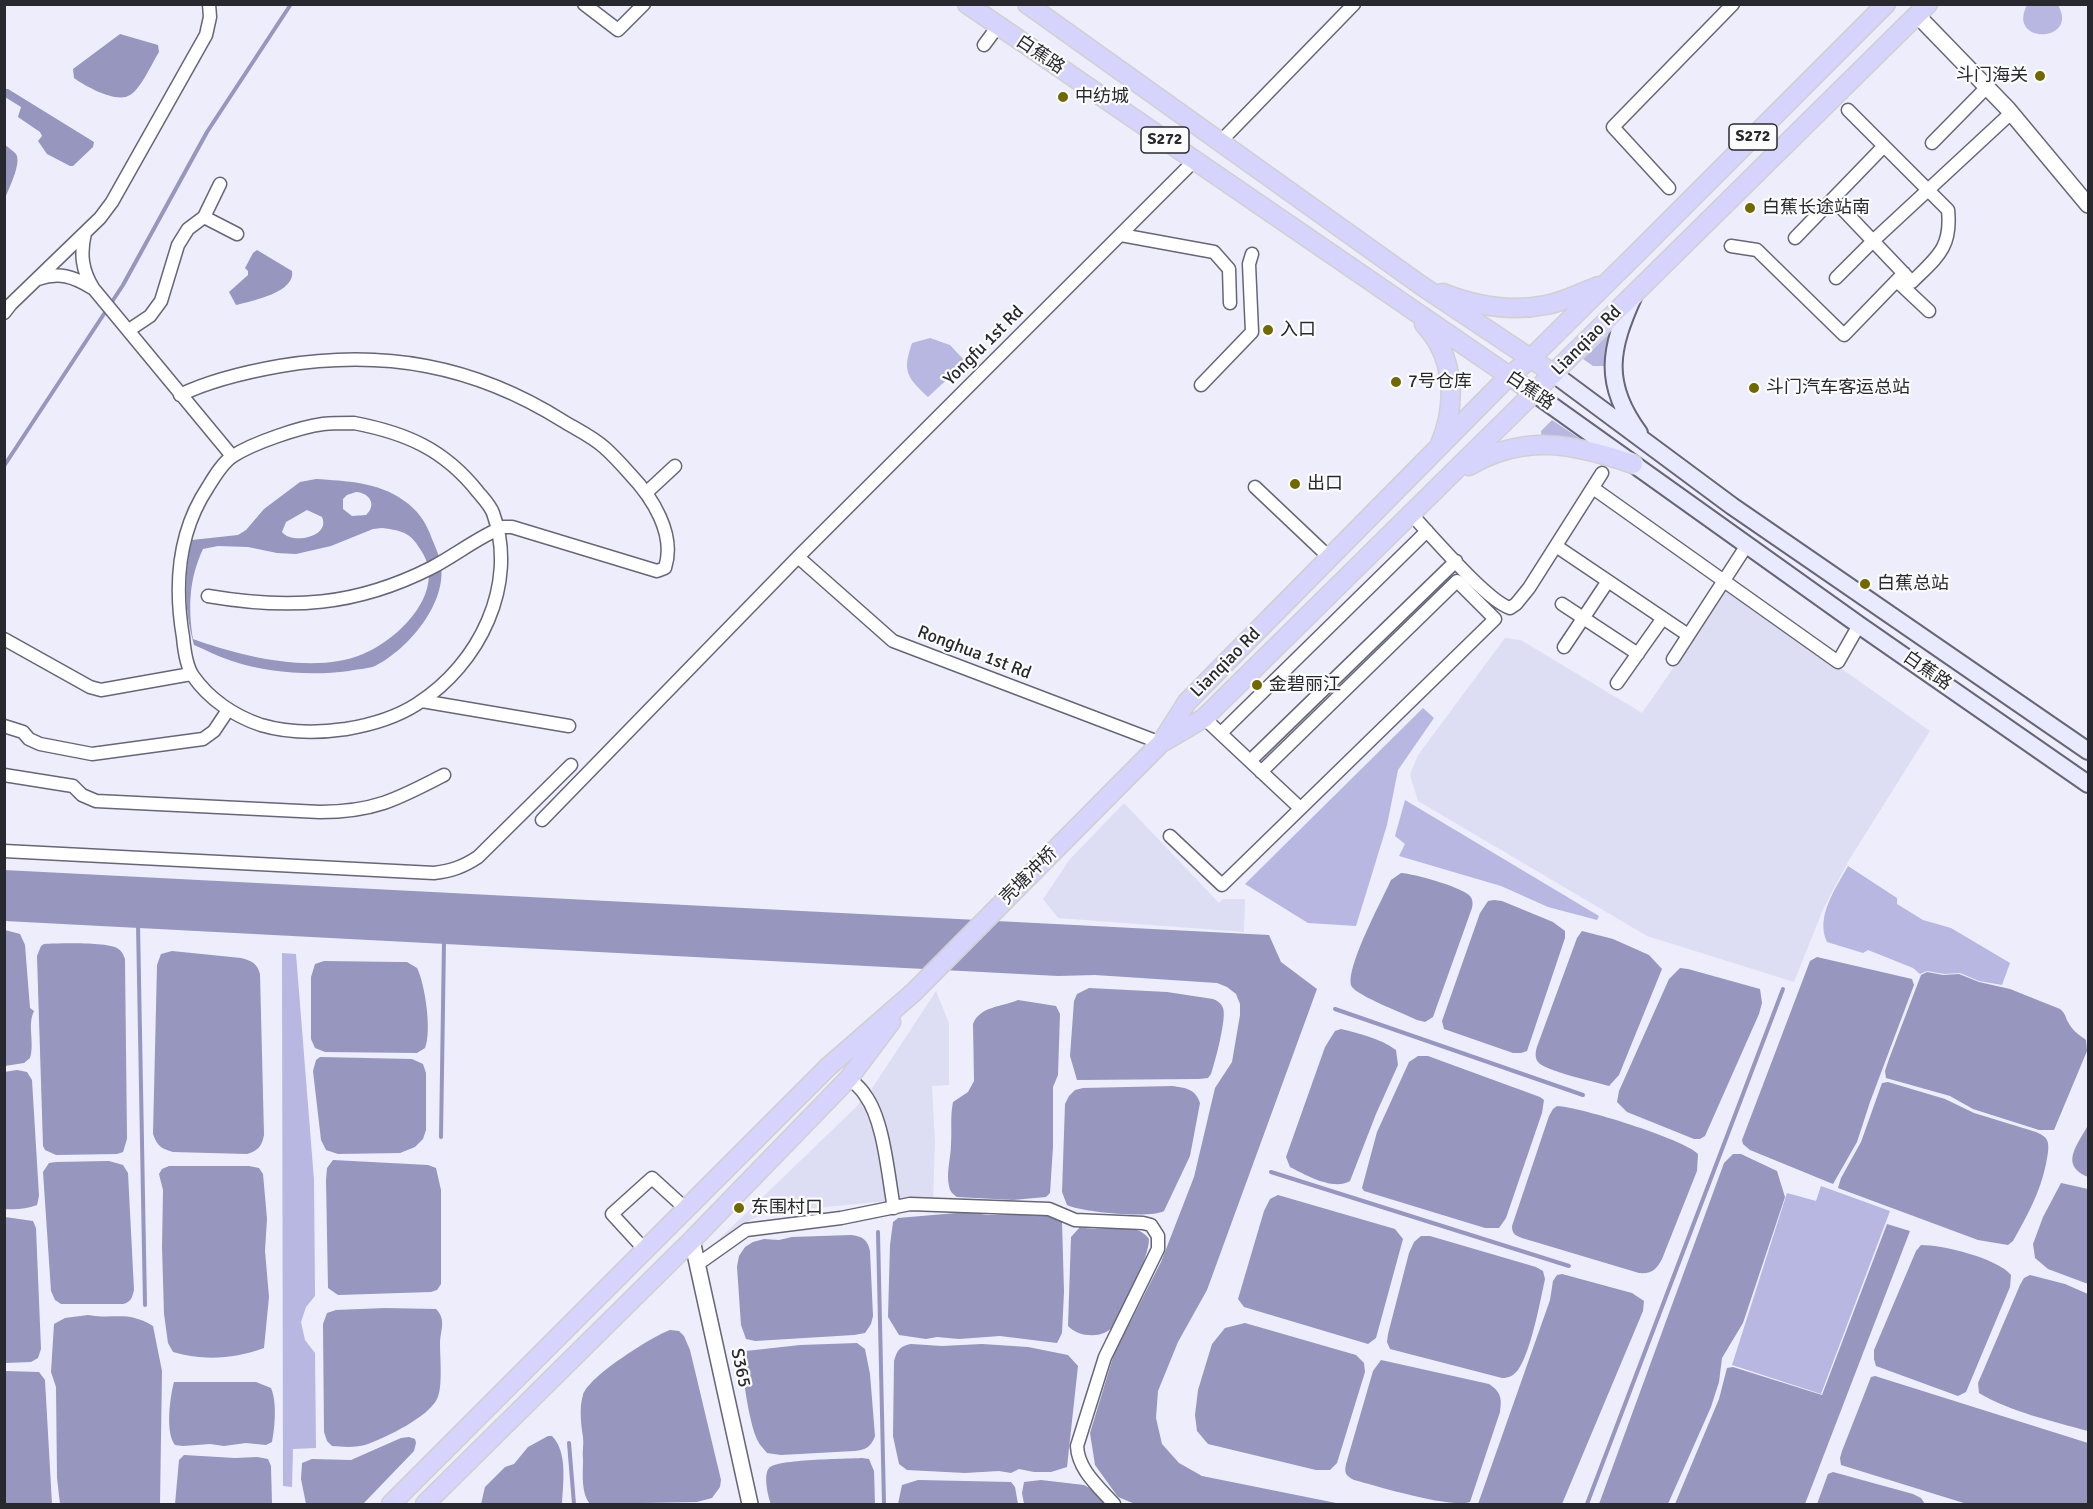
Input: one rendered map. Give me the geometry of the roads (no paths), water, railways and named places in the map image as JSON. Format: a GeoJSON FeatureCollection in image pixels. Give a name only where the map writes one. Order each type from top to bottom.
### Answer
{"type":"FeatureCollection","features":[{"type":"Feature","properties":{"kind":"main road","name":"白蕉路"},"geometry":{"type":"LineString","coordinates":[[967,4],[1534,393],[1859,625],[2088,783]]}},
{"type":"Feature","properties":{"kind":"main road","name":"白蕉路"},"geometry":{"type":"LineString","coordinates":[[1027,4],[1422,286]]}},
{"type":"Feature","properties":{"kind":"main road","name":"Lianqiao Rd"},"geometry":{"type":"LineString","coordinates":[[1143,761],[1161,743],[1187,702],[1508,377],[1530,359],[1633,258],[1878,9]]}},
{"type":"Feature","properties":{"kind":"main road","name":"Lianqiao Rd"},"geometry":{"type":"LineString","coordinates":[[1161,743],[1204,718],[1429,499],[1922,10]]}},
{"type":"Feature","properties":{"kind":"main road"},"geometry":{"type":"LineString","coordinates":[[1363,276],[1381,255]]}},
{"type":"Feature","properties":{"kind":"main road"},"geometry":{"type":"LineString","coordinates":[[1633,258],[1652,277]]}},
{"type":"Feature","properties":{"kind":"main road"},"geometry":{"type":"LineString","coordinates":[[1422,286],[1469,301],[1503,308],[1548,305],[1606,283]]}},
{"type":"Feature","properties":{"kind":"main road","name":"S272"},"geometry":{"type":"LineString","coordinates":[[1422,286],[1554,374]]}},
{"type":"Feature","properties":{"kind":"main road"},"geometry":{"type":"LineString","coordinates":[[1635,294],[1626,312],[1617,341],[1612,360],[1612,371],[1613,380],[1624,408],[1647,443]]}},
{"type":"Feature","properties":{"kind":"main road"},"geometry":{"type":"LineString","coordinates":[[1411,309],[1429,329],[1443,351],[1448,365],[1451,396],[1449,412],[1445,432],[1437,451]]}},
{"type":"Feature","properties":{"kind":"main road","name":"白蕉路"},"geometry":{"type":"LineString","coordinates":[[1554,374],[1732,506],[2088,751]]}},
{"type":"Feature","properties":{"kind":"main road"},"geometry":{"type":"LineString","coordinates":[[1451,476],[1476,462],[1497,454],[1540,443],[1585,449],[1633,464]]}},
{"type":"Feature","properties":{"kind":"main road"},"geometry":{"type":"LineString","coordinates":[[1409,478],[1429,499]]}},
{"type":"Feature","properties":{"kind":"main road","name":"壳塘冲桥"},"geometry":{"type":"LineString","coordinates":[[914,992],[1143,761]]}},
{"type":"Feature","properties":{"kind":"main road"},"geometry":{"type":"LineString","coordinates":[[425,1504],[692,1240],[849,1078],[914,992]]}},
{"type":"Feature","properties":{"kind":"main road"},"geometry":{"type":"LineString","coordinates":[[391,1504],[828,1067],[914,992]]}},
{"type":"Feature","properties":{"kind":"main road"},"geometry":{"type":"LineString","coordinates":[[680,1215],[692,1240]]}},
{"type":"Feature","properties":{"kind":"street"},"geometry":{"type":"LineString","coordinates":[[4,313],[100,218],[112,202],[206,35],[210,17],[209,4]]}},
{"type":"Feature","properties":{"kind":"street"},"geometry":{"type":"LineString","coordinates":[[584,4],[618,30],[644,4]]}},
{"type":"Feature","properties":{"kind":"street"},"geometry":{"type":"LineString","coordinates":[[1221,141],[1354,4]]}},
{"type":"Feature","properties":{"kind":"street"},"geometry":{"type":"LineString","coordinates":[[1669,188],[1613,127],[1733,4]]}},
{"type":"Feature","properties":{"kind":"street"},"geometry":{"type":"LineString","coordinates":[[1922,10],[2088,205]]}},
{"type":"Feature","properties":{"kind":"street"},"geometry":{"type":"LineString","coordinates":[[984,45],[998,26]]}},
{"type":"Feature","properties":{"kind":"street"},"geometry":{"type":"LineString","coordinates":[[1932,143],[1987,87]]}},
{"type":"Feature","properties":{"kind":"street"},"geometry":{"type":"LineString","coordinates":[[1848,110],[1948,210],[1950,227],[1943,250],[1912,282],[1901,277]]}},
{"type":"Feature","properties":{"kind":"street"},"geometry":{"type":"LineString","coordinates":[[1836,278],[2011,112]]}},
{"type":"Feature","properties":{"kind":"street"},"geometry":{"type":"LineString","coordinates":[[1795,238],[1884,146]]}},
{"type":"Feature","properties":{"kind":"street","name":"Yongfu 1st Rd"},"geometry":{"type":"LineString","coordinates":[[542,820],[798,557],[1196,160]]}},
{"type":"Feature","properties":{"kind":"street"},"geometry":{"type":"LineString","coordinates":[[129,330],[150,316],[161,301],[178,245],[188,229],[204,217],[220,184]]}},
{"type":"Feature","properties":{"kind":"street"},"geometry":{"type":"LineString","coordinates":[[1833,199],[1874,240],[1929,311]]}},
{"type":"Feature","properties":{"kind":"street"},"geometry":{"type":"LineString","coordinates":[[204,217],[237,234]]}},
{"type":"Feature","properties":{"kind":"street"},"geometry":{"type":"LineString","coordinates":[[85,233],[81,246],[82,261],[85,275],[93,288],[232,456]]}},
{"type":"Feature","properties":{"kind":"street"},"geometry":{"type":"LineString","coordinates":[[1121,235],[1214,252],[1229,269],[1230,303]]}},
{"type":"Feature","properties":{"kind":"street"},"geometry":{"type":"LineString","coordinates":[[1731,246],[1757,250],[1844,335],[1901,277]]}},
{"type":"Feature","properties":{"kind":"street"},"geometry":{"type":"LineString","coordinates":[[1201,385],[1252,332],[1250,264],[1252,254]]}},
{"type":"Feature","properties":{"kind":"street"},"geometry":{"type":"LineString","coordinates":[[37,279],[51,275],[64,275],[78,279],[93,288]]}},
{"type":"Feature","properties":{"kind":"street"},"geometry":{"type":"LineString","coordinates":[[180,395],[252,371],[315,360],[376,359],[436,367],[495,384],[550,412],[603,446],[646,492],[663,525],[668,553],[667,563],[662,571],[645,568],[512,527],[496,530],[413,576],[361,595],[324,602],[285,605],[208,596]]}},
{"type":"Feature","properties":{"kind":"street"},"geometry":{"type":"LineString","coordinates":[[354,423],[387,429],[420,442],[472,485],[492,511],[500,575],[494,606],[482,636],[448,678],[422,700],[387,718],[356,727],[325,732],[263,725],[233,714],[209,693],[191,674],[179,616],[180,558],[186,530],[197,503],[232,456],[291,432],[323,424],[354,423]]}},
{"type":"Feature","properties":{"kind":"street"},"geometry":{"type":"LineString","coordinates":[[646,492],[675,466]]}},
{"type":"Feature","properties":{"kind":"street"},"geometry":{"type":"LineString","coordinates":[[1412,515],[1488,594],[1510,608],[1529,588],[1602,473]]}},
{"type":"Feature","properties":{"kind":"street"},"geometry":{"type":"LineString","coordinates":[[1255,487],[1330,558]]}},
{"type":"Feature","properties":{"kind":"street"},"geometry":{"type":"LineString","coordinates":[[1593,488],[1838,662],[1859,625]]}},
{"type":"Feature","properties":{"kind":"street"},"geometry":{"type":"LineString","coordinates":[[1221,733],[1427,531]]}},
{"type":"Feature","properties":{"kind":"street"},"geometry":{"type":"LineString","coordinates":[[1673,659],[1747,545]]}},
{"type":"Feature","properties":{"kind":"street"},"geometry":{"type":"LineString","coordinates":[[1556,546],[1688,635]]}},
{"type":"Feature","properties":{"kind":"street","name":"Ronghua 1st Rd"},"geometry":{"type":"LineString","coordinates":[[798,557],[893,641],[1161,743]]}},
{"type":"Feature","properties":{"kind":"street"},"geometry":{"type":"LineString","coordinates":[[1250,761],[1456,561]]}},
{"type":"Feature","properties":{"kind":"street"},"geometry":{"type":"LineString","coordinates":[[1170,836],[1222,885],[1495,619],[1457,581],[1261,772]]}},
{"type":"Feature","properties":{"kind":"street"},"geometry":{"type":"LineString","coordinates":[[1564,647],[1608,581]]}},
{"type":"Feature","properties":{"kind":"street"},"geometry":{"type":"LineString","coordinates":[[1562,604],[1638,654]]}},
{"type":"Feature","properties":{"kind":"street"},"geometry":{"type":"LineString","coordinates":[[1617,683],[1663,618]]}},
{"type":"Feature","properties":{"kind":"street"},"geometry":{"type":"LineString","coordinates":[[4,639],[90,687],[101,690],[191,674]]}},
{"type":"Feature","properties":{"kind":"street"},"geometry":{"type":"LineString","coordinates":[[422,700],[569,726]]}},
{"type":"Feature","properties":{"kind":"street"},"geometry":{"type":"LineString","coordinates":[[4,726],[23,732],[29,739],[40,744],[92,754],[203,739],[214,731],[228,710]]}},
{"type":"Feature","properties":{"kind":"street"},"geometry":{"type":"LineString","coordinates":[[1204,718],[1300,808]]}},
{"type":"Feature","properties":{"kind":"street"},"geometry":{"type":"LineString","coordinates":[[4,851],[434,873],[449,871],[465,866],[478,857],[571,765]]}},
{"type":"Feature","properties":{"kind":"street"},"geometry":{"type":"LineString","coordinates":[[4,775],[73,786],[82,795],[96,801],[320,812],[346,812],[373,808],[399,798],[444,775]]}},
{"type":"Feature","properties":{"kind":"street"},"geometry":{"type":"LineString","coordinates":[[849,1078],[865,1094],[874,1110],[894,1208]]}},
{"type":"Feature","properties":{"kind":"street"},"geometry":{"type":"LineString","coordinates":[[645,1250],[612,1214],[652,1178],[680,1215]]}},
{"type":"Feature","properties":{"kind":"street"},"geometry":{"type":"LineString","coordinates":[[698,1264],[746,1230],[841,1218],[910,1204],[1049,1209],[1075,1220],[1143,1222],[1151,1226],[1159,1240],[1158,1249],[1105,1357],[1077,1446],[1077,1456],[1082,1467],[1114,1504]]}},
{"type":"Feature","properties":{"kind":"street","name":"S365"},"geometry":{"type":"LineString","coordinates":[[692,1240],[750,1504]]}},
{"type":"Feature","properties":{"kind":"waterway"},"geometry":{"type":"LineString","coordinates":[[4,466],[123,285],[207,132],[291,4]]}},
{"type":"Feature","properties":{"kind":"waterway"},"geometry":{"type":"LineString","coordinates":[[138,924],[145,1305]]}},
{"type":"Feature","properties":{"kind":"waterway"},"geometry":{"type":"LineString","coordinates":[[441,1137],[444,942]]}},
{"type":"Feature","properties":{"kind":"waterway"},"geometry":{"type":"LineString","coordinates":[[1587,1504],[1783,989]]}},
{"type":"Feature","properties":{"kind":"waterway"},"geometry":{"type":"LineString","coordinates":[[1335,1009],[1583,1095]]}},
{"type":"Feature","properties":{"kind":"waterway"},"geometry":{"type":"LineString","coordinates":[[1271,1172],[1569,1266]]}},
{"type":"Feature","properties":{"kind":"waterway"},"geometry":{"type":"LineString","coordinates":[[878,1232],[884,1504]]}},
{"type":"Feature","properties":{"kind":"waterway"},"geometry":{"type":"LineString","coordinates":[[569,1443],[574,1504]]}},
{"type":"Feature","properties":{"kind":"place","name":"斗门海关"},"geometry":{"type":"Point","coordinates":[2040,76]}},
{"type":"Feature","properties":{"kind":"place","name":"中纺城"},"geometry":{"type":"Point","coordinates":[1063,97]}},
{"type":"Feature","properties":{"kind":"place","name":"白蕉长途站南"},"geometry":{"type":"Point","coordinates":[1750,208]}},
{"type":"Feature","properties":{"kind":"place","name":"入口"},"geometry":{"type":"Point","coordinates":[1268,330]}},
{"type":"Feature","properties":{"kind":"place","name":"7号仓库"},"geometry":{"type":"Point","coordinates":[1396,382]}},
{"type":"Feature","properties":{"kind":"place","name":"斗门汽车客运总站"},"geometry":{"type":"Point","coordinates":[1754,388]}},
{"type":"Feature","properties":{"kind":"place","name":"出口"},"geometry":{"type":"Point","coordinates":[1295,484]}},
{"type":"Feature","properties":{"kind":"place","name":"白蕉总站"},"geometry":{"type":"Point","coordinates":[1865,584]}},
{"type":"Feature","properties":{"kind":"place","name":"金碧丽江"},"geometry":{"type":"Point","coordinates":[1257,685]}},
{"type":"Feature","properties":{"kind":"place","name":"东围村口"},"geometry":{"type":"Point","coordinates":[739,1208]}}]}
